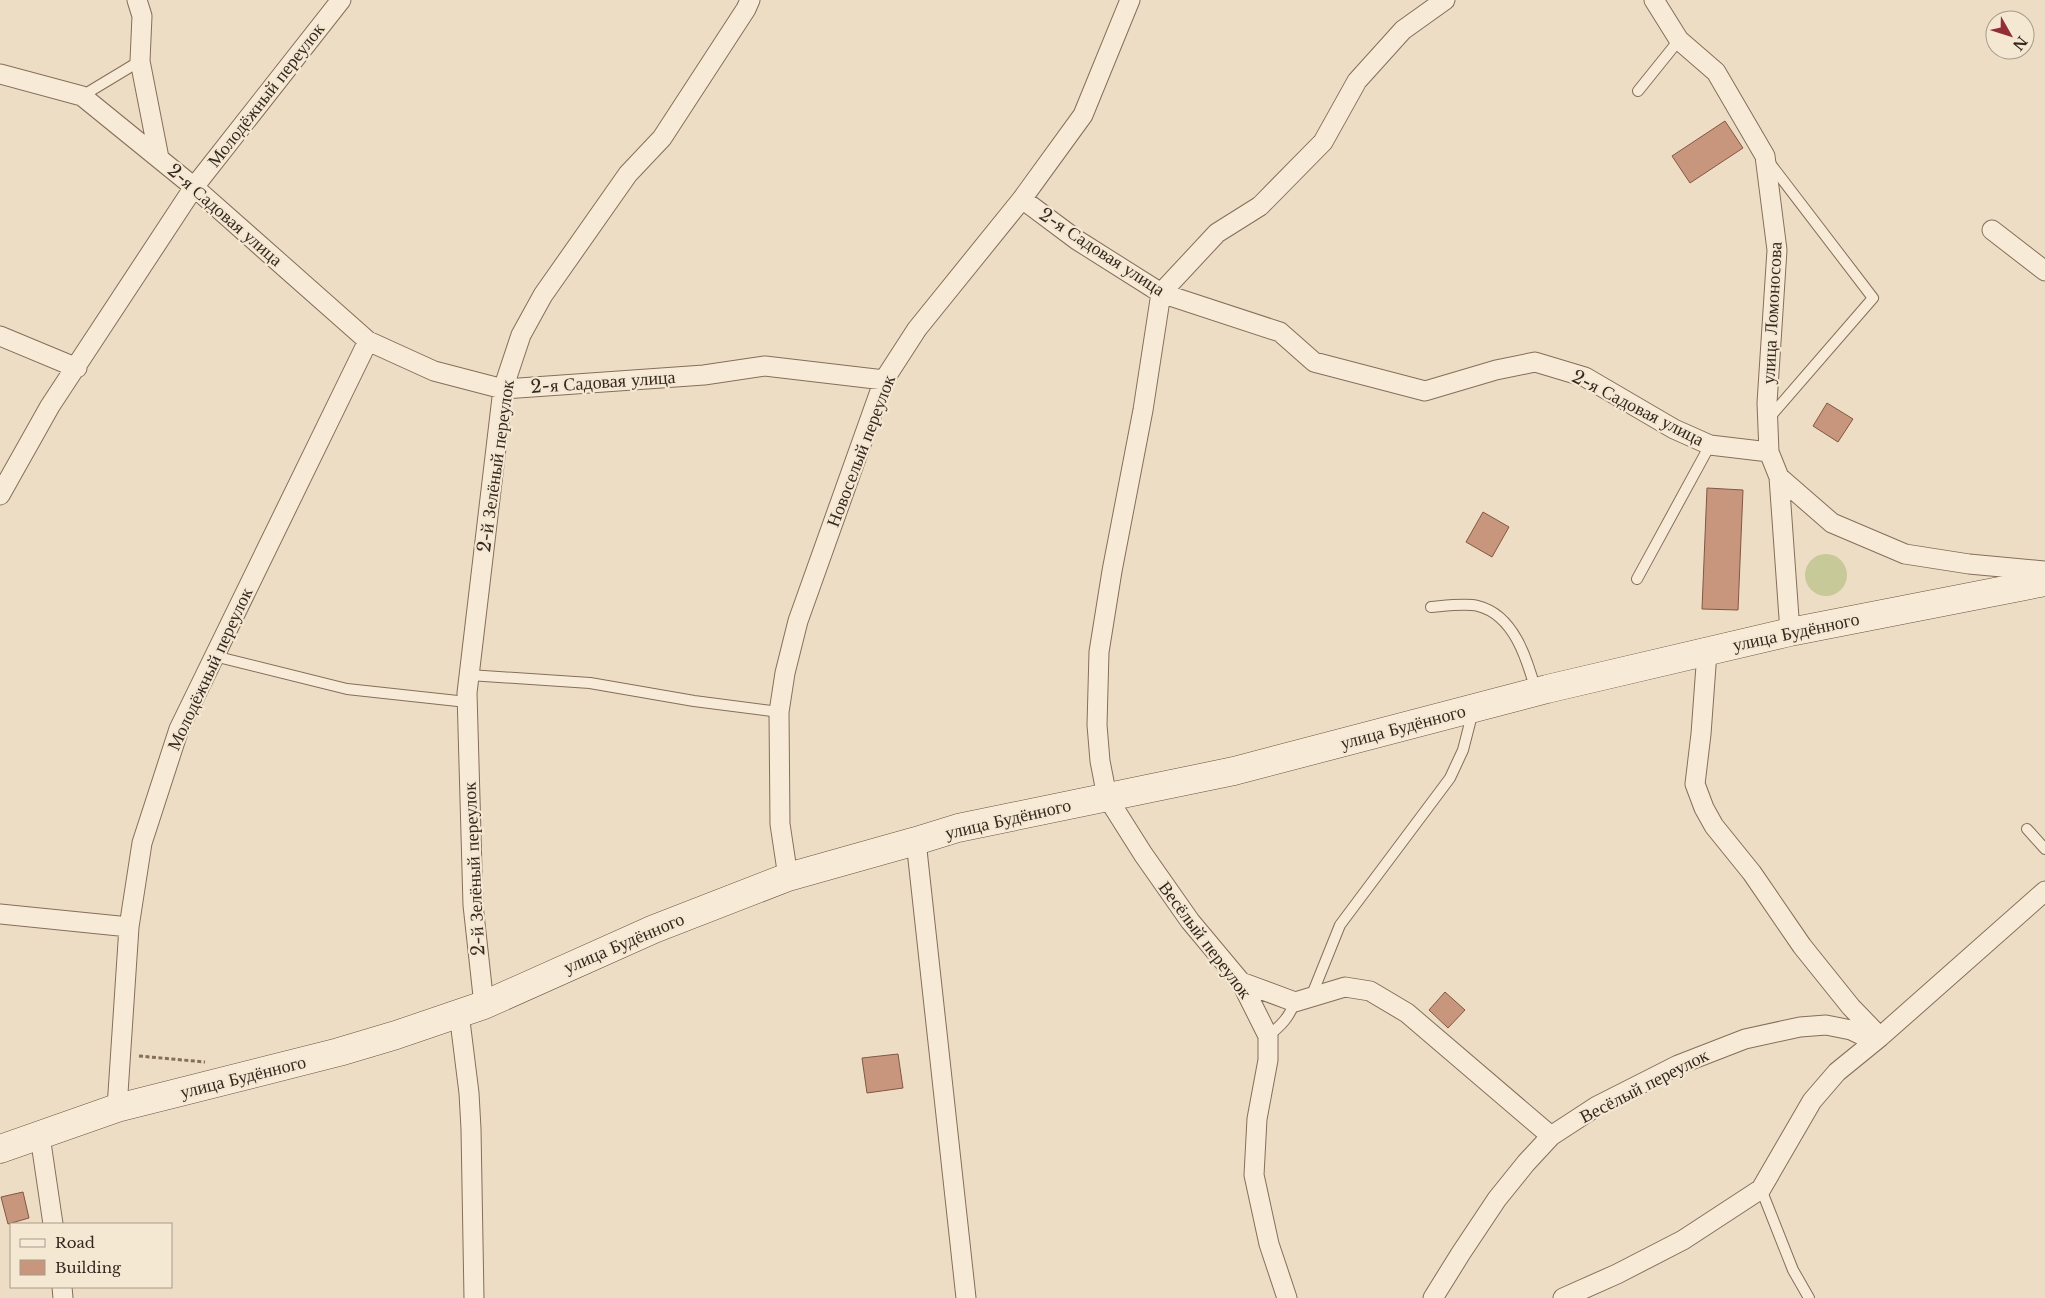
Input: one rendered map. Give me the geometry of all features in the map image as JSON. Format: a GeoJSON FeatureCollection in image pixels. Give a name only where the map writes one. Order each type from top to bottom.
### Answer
{"type":"FeatureCollection","features":[{"type":"Feature","properties":{"kind":"main road","name":"улица Будённого"},"geometry":{"type":"LineString","coordinates":[[0,1149],[117,1108],[339,1052],[484,1005],[654,929],[788,877],[958,828],[1234,771],[1536,692],[1790,632],[2045,582]]}},
{"type":"Feature","properties":{"kind":"street","name":"2-я Садовая улица"},"geometry":{"type":"LineString","coordinates":[[137,0],[142,16],[140,61],[159,158]]}},
{"type":"Feature","properties":{"kind":"street","name":"Молодёжный переулок"},"geometry":{"type":"LineString","coordinates":[[0,495],[50,406],[77,368],[194,187],[341,0]]}},
{"type":"Feature","properties":{"kind":"street","name":"2-й Зелёный переулок"},"geometry":{"type":"LineString","coordinates":[[484,1005],[473,905],[466,702],[503,389],[521,335],[543,296],[628,174],[662,138],[750,0]]}},
{"type":"Feature","properties":{"kind":"street","name":"Новоселый переулок"},"geometry":{"type":"LineString","coordinates":[[788,877],[780,824],[779,712],[785,673],[798,621],[884,380],[917,329],[1022,199],[1083,115],[1130,0]]}},
{"type":"Feature","properties":{"kind":"street"},"geometry":{"type":"LineString","coordinates":[[1160,293],[1218,233],[1260,206],[1323,142],[1357,81],[1403,30],[1445,0]]}},
{"type":"Feature","properties":{"kind":"street","name":"улица Ломоносова"},"geometry":{"type":"LineString","coordinates":[[1654,0],[1679,40],[1716,72],[1764,156],[1778,250],[1767,404],[1770,452],[1779,477],[1790,632]]}},
{"type":"Feature","properties":{"kind":"street","name":"2-я Садовая улица"},"geometry":{"type":"LineString","coordinates":[[0,74],[82,96],[194,187],[368,341],[434,371],[503,389],[704,375],[765,366],[884,380]]}},
{"type":"Feature","properties":{"kind":"street","name":"2-я Садовая улица"},"geometry":{"type":"LineString","coordinates":[[1022,199],[1077,240],[1160,293],[1280,332],[1314,362],[1425,392],[1496,370],[1535,362],[1585,377],[1674,429],[1710,445],[1770,452]]}},
{"type":"Feature","properties":{"kind":"street"},"geometry":{"type":"LineString","coordinates":[[1992,230],[2045,271]]}},
{"type":"Feature","properties":{"kind":"street","name":"Весёлый переулок"},"geometry":{"type":"LineString","coordinates":[[1160,293],[1143,410],[1112,571],[1099,652],[1097,725],[1100,761],[1108,797],[1143,854],[1190,922],[1241,982],[1268,1036],[1268,1060],[1257,1119],[1254,1176],[1269,1244],[1287,1298]]}},
{"type":"Feature","properties":{"kind":"street"},"geometry":{"type":"LineString","coordinates":[[0,336],[77,368]]}},
{"type":"Feature","properties":{"kind":"street","name":"Молодёжный переулок"},"geometry":{"type":"LineString","coordinates":[[117,1108],[129,928],[142,843],[179,728],[368,341]]}},
{"type":"Feature","properties":{"kind":"street"},"geometry":{"type":"LineString","coordinates":[[1779,477],[1832,523],[1905,554],[1969,564],[2045,571]]}},
{"type":"Feature","properties":{"kind":"street"},"geometry":{"type":"LineString","coordinates":[[1707,652],[1695,784],[1704,808],[1714,826],[1752,874],[1802,946],[1877,1039]]}},
{"type":"Feature","properties":{"kind":"street"},"geometry":{"type":"LineString","coordinates":[[916,841],[966,1298]]}},
{"type":"Feature","properties":{"kind":"street"},"geometry":{"type":"LineString","coordinates":[[1563,1298],[1683,1240],[1760,1188],[1812,1101],[1837,1072],[2045,891]]}},
{"type":"Feature","properties":{"kind":"street"},"geometry":{"type":"LineString","coordinates":[[0,914],[129,928]]}},
{"type":"Feature","properties":{"kind":"street"},"geometry":{"type":"LineString","coordinates":[[1241,982],[1303,999],[1345,986],[1370,991],[1407,1013],[1550,1136]]}},
{"type":"Feature","properties":{"kind":"street"},"geometry":{"type":"LineString","coordinates":[[459,1013],[469,1092],[471,1129],[474,1298]]}},
{"type":"Feature","properties":{"kind":"street","name":"Весёлый переулок"},"geometry":{"type":"LineString","coordinates":[[1433,1298],[1460,1253],[1498,1198],[1526,1163],[1550,1136],[1597,1106],[1678,1065],[1745,1039],[1800,1027],[1826,1025],[1851,1030],[1877,1039]]}},
{"type":"Feature","properties":{"kind":"street"},"geometry":{"type":"LineString","coordinates":[[40,1136],[53,1223]]}},
{"type":"Feature","properties":{"kind":"lane"},"geometry":{"type":"LineString","coordinates":[[1638,91],[1679,40]]}},
{"type":"Feature","properties":{"kind":"lane"},"geometry":{"type":"LineString","coordinates":[[82,96],[140,61]]}},
{"type":"Feature","properties":{"kind":"lane"},"geometry":{"type":"LineString","coordinates":[[1764,156],[1873,298],[1768,419]]}},
{"type":"Feature","properties":{"kind":"lane"},"geometry":{"type":"LineString","coordinates":[[1636,579],[1710,445]]}},
{"type":"Feature","properties":{"kind":"lane"},"geometry":{"type":"LineString","coordinates":[[1432,607],[1477,606],[1505,623],[1524,652],[1536,692]]}},
{"type":"Feature","properties":{"kind":"lane"},"geometry":{"type":"LineString","coordinates":[[214,656],[347,689],[466,702]]}},
{"type":"Feature","properties":{"kind":"lane"},"geometry":{"type":"LineString","coordinates":[[469,675],[590,683],[694,701],[779,712]]}},
{"type":"Feature","properties":{"kind":"lane"},"geometry":{"type":"LineString","coordinates":[[1268,1036],[1282,1026],[1303,999],[1340,925],[1450,778],[1463,750],[1474,708]]}},
{"type":"Feature","properties":{"kind":"lane"},"geometry":{"type":"LineString","coordinates":[[2028,830],[2045,850]]}},
{"type":"Feature","properties":{"kind":"lane"},"geometry":{"type":"LineString","coordinates":[[1760,1188],[1793,1270],[1809,1298]]}},
{"type":"Feature","properties":{"kind":"path"},"geometry":{"type":"LineString","coordinates":[[121,1054],[209,1062]]}},
{"type":"Feature","properties":{"kind":"green space"},"geometry":{"type":"Polygon","coordinates":[[[1830,554],[1838,557],[1844,563],[1847,575],[1844,587],[1838,593],[1822,596],[1814,593],[1808,587],[1805,571],[1808,563],[1814,557],[1830,554]]]}},
{"type":"Feature","properties":{"kind":"building"},"geometry":{"type":"Polygon","coordinates":[[[1725,121],[1743,148],[1690,183],[1672,156],[1725,121]]]}},
{"type":"Feature","properties":{"kind":"building"},"geometry":{"type":"Polygon","coordinates":[[[1827,403],[1853,419],[1838,442],[1813,426],[1827,403]]]}},
{"type":"Feature","properties":{"kind":"building"},"geometry":{"type":"Polygon","coordinates":[[[1707,488],[1743,490],[1738,610],[1702,609],[1707,488]]]}},
{"type":"Feature","properties":{"kind":"building"},"geometry":{"type":"Polygon","coordinates":[[[1483,512],[1509,527],[1492,557],[1466,542],[1483,512]]]}},
{"type":"Feature","properties":{"kind":"building"},"geometry":{"type":"Polygon","coordinates":[[[1445,992],[1465,1010],[1448,1028],[1429,1010],[1445,992]]]}},
{"type":"Feature","properties":{"kind":"building"},"geometry":{"type":"Polygon","coordinates":[[[898,1054],[903,1088],[867,1093],[862,1058],[898,1054]]]}},
{"type":"Feature","properties":{"kind":"building"},"geometry":{"type":"Polygon","coordinates":[[[23,1192],[29,1218],[8,1224],[1,1197],[23,1192]]]}}]}
